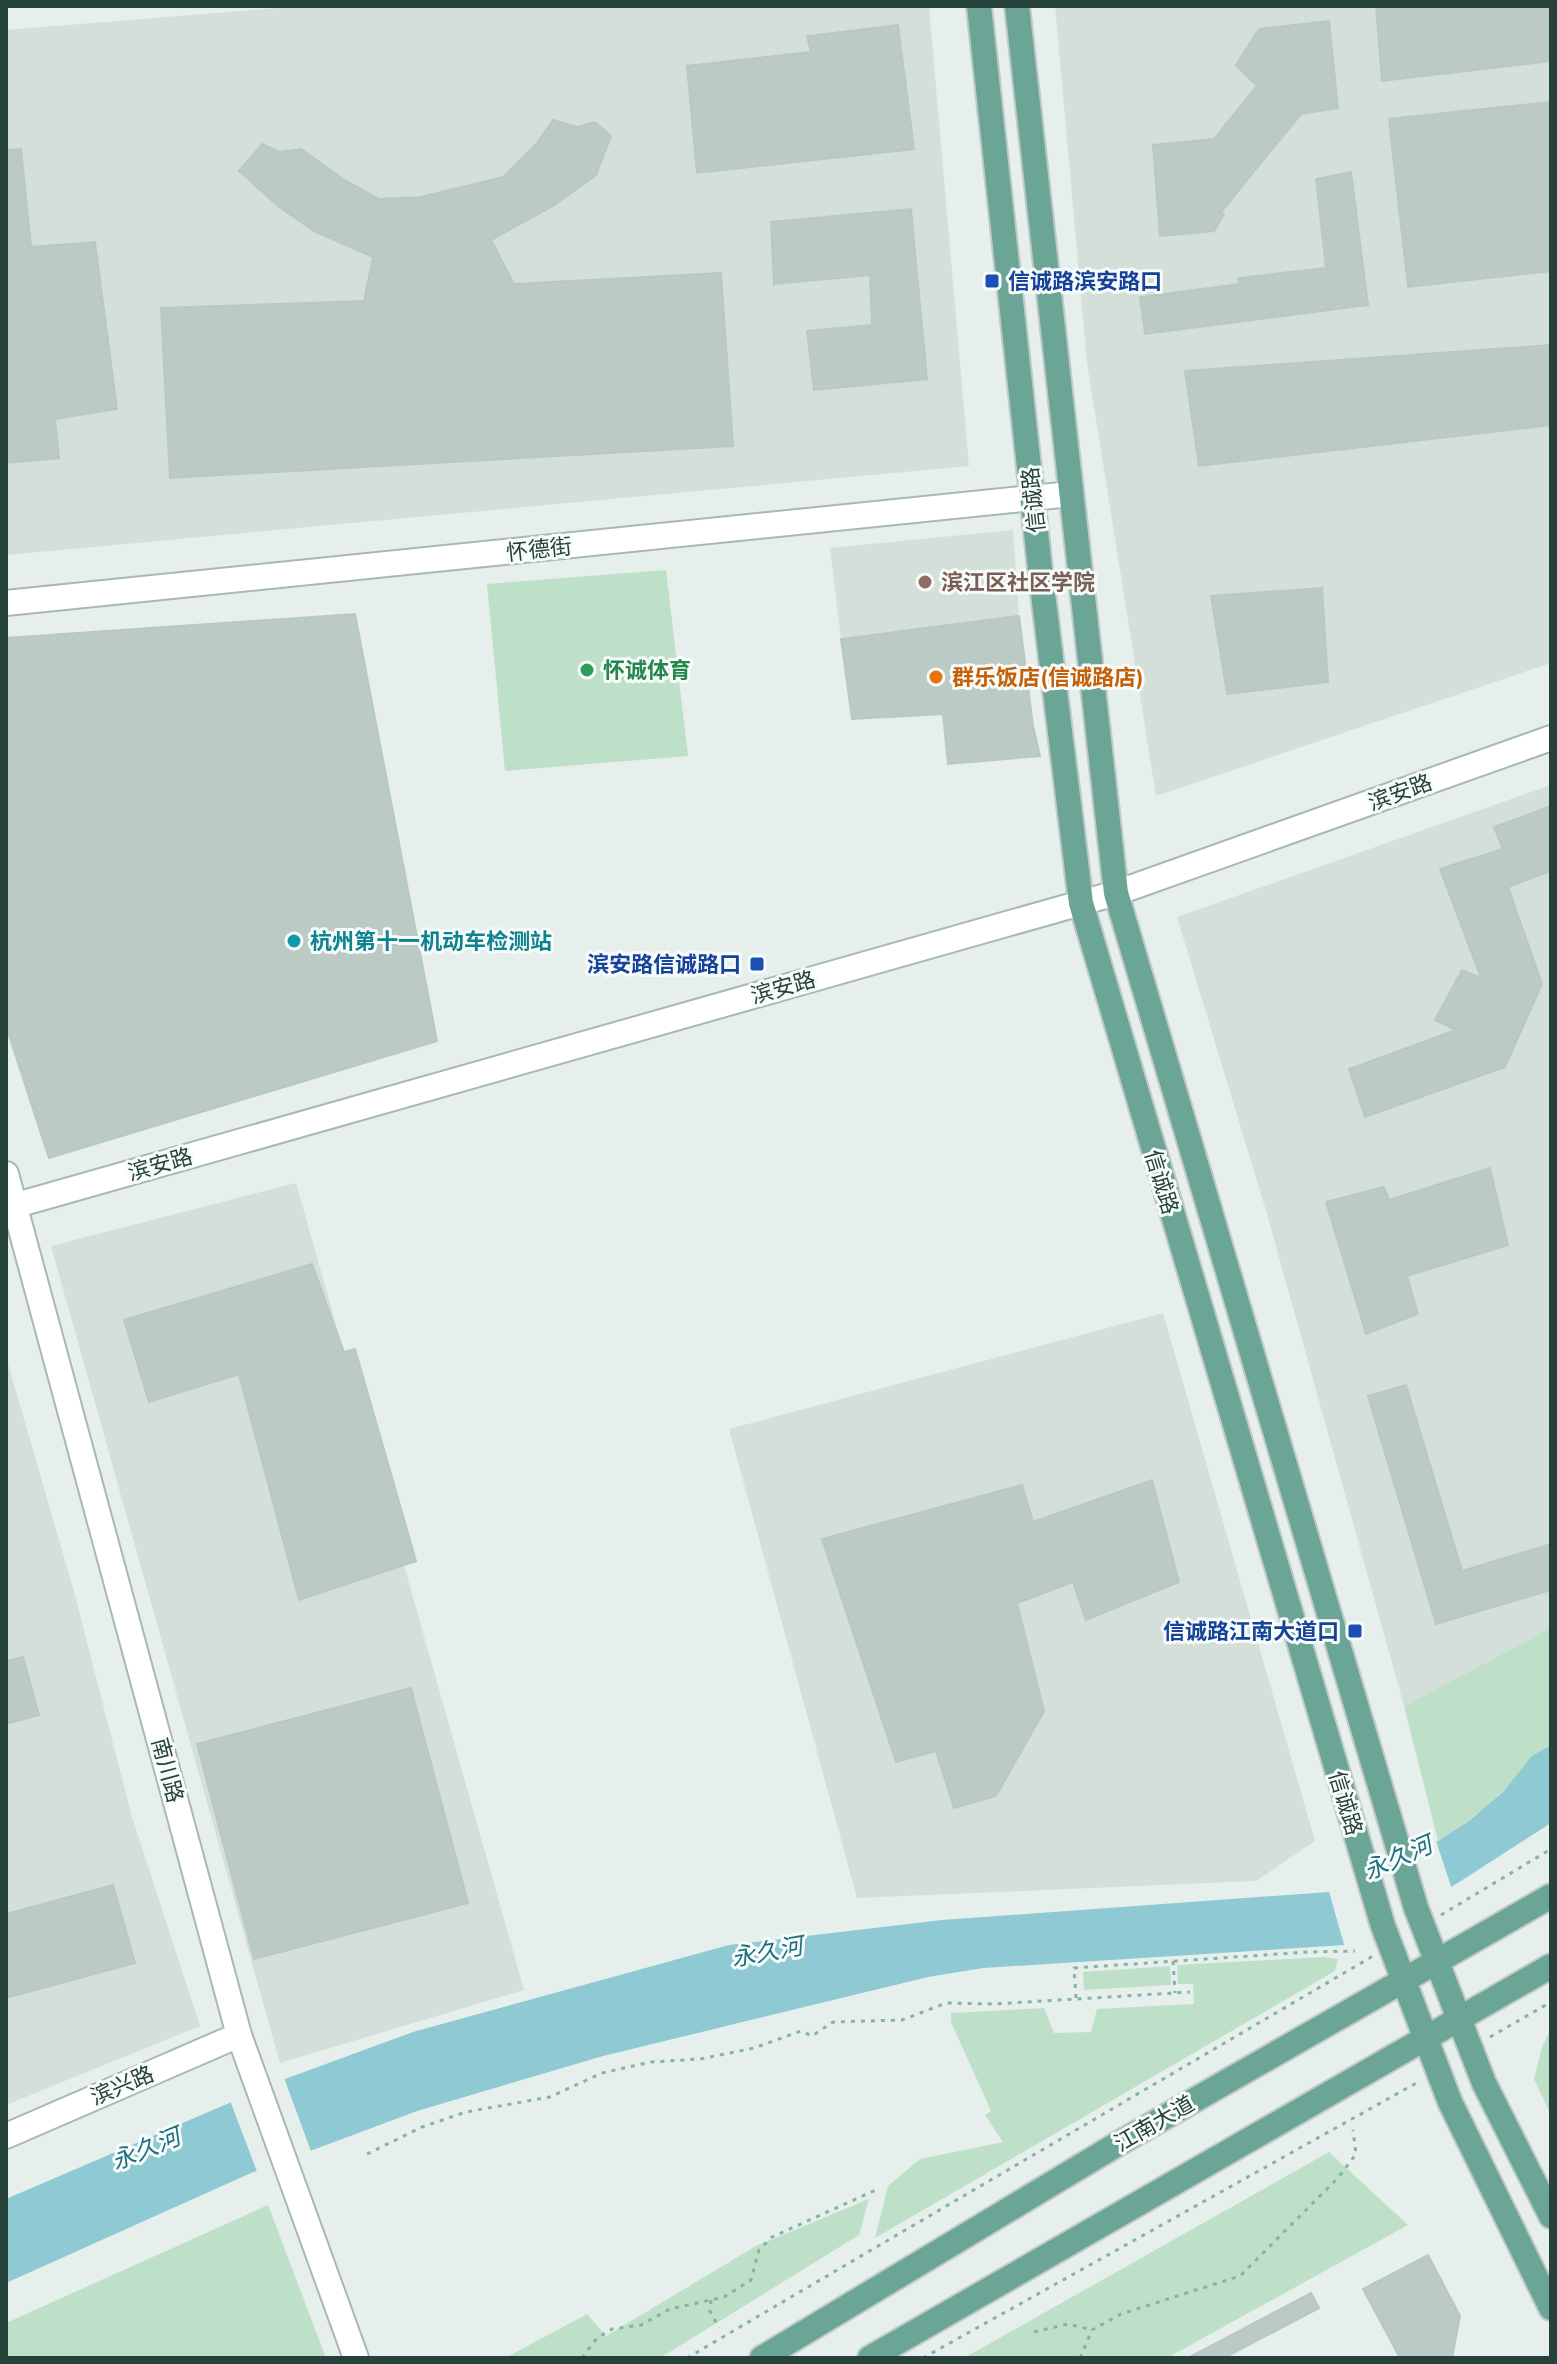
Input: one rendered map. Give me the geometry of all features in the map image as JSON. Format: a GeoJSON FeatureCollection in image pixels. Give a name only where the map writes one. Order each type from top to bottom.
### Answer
{"type":"FeatureCollection","features":[{"type":"Feature","properties":{"kind":"main road","name":"信诚路"},"geometry":{"type":"LineString","coordinates":[[979,6],[1081,903],[1387,1936],[1450,2102],[1551,2308]]}},
{"type":"Feature","properties":{"kind":"main road","name":"信诚路"},"geometry":{"type":"LineString","coordinates":[[1017,6],[1116,893],[1419,1917],[1484,2083],[1551,2216]]}},
{"type":"Feature","properties":{"kind":"main road","name":"江南大道"},"geometry":{"type":"LineString","coordinates":[[762,2358],[1116,2145],[1551,1896]]}},
{"type":"Feature","properties":{"kind":"main road"},"geometry":{"type":"LineString","coordinates":[[870,2358],[1551,1966]]}},
{"type":"Feature","properties":{"kind":"street","name":"怀德街"},"geometry":{"type":"LineString","coordinates":[[6,603],[1071,494]]}},
{"type":"Feature","properties":{"kind":"street","name":"滨安路"},"geometry":{"type":"LineString","coordinates":[[11,1206],[1116,893],[1551,738]]}},
{"type":"Feature","properties":{"kind":"street","name":"南川路"},"geometry":{"type":"LineString","coordinates":[[6,1174],[11,1206],[239,2035],[356,2358]]}},
{"type":"Feature","properties":{"kind":"street","name":"滨兴路"},"geometry":{"type":"LineString","coordinates":[[6,2136],[239,2035]]}},
{"type":"Feature","properties":{"kind":"path"},"geometry":{"type":"LineString","coordinates":[[1419,1917],[1551,1849]]}},
{"type":"Feature","properties":{"kind":"path"},"geometry":{"type":"LineString","coordinates":[[687,2358],[1387,1936]]}},
{"type":"Feature","properties":{"kind":"path"},"geometry":{"type":"LineString","coordinates":[[1076,1999],[1074,1968],[1355,1951]]}},
{"type":"Feature","properties":{"kind":"path"},"geometry":{"type":"LineString","coordinates":[[1173,1961],[1175,1993]]}},
{"type":"Feature","properties":{"kind":"path"},"geometry":{"type":"LineString","coordinates":[[367,2154],[422,2127],[466,2112],[550,2097],[602,2073],[651,2062],[700,2059],[754,2048],[801,2031],[812,2036],[833,2022],[902,2020],[946,2003],[994,2004],[1190,1992]]}},
{"type":"Feature","properties":{"kind":"path"},"geometry":{"type":"LineString","coordinates":[[1471,2049],[1551,2002]]}},
{"type":"Feature","properties":{"kind":"path"},"geometry":{"type":"LineString","coordinates":[[923,2358],[1438,2070]]}},
{"type":"Feature","properties":{"kind":"path"},"geometry":{"type":"LineString","coordinates":[[1080,2358],[1092,2330],[1121,2314],[1240,2276],[1338,2178],[1356,2154],[1353,2130]]}},
{"type":"Feature","properties":{"kind":"path"},"geometry":{"type":"LineString","coordinates":[[582,2358],[597,2338],[612,2329],[641,2325],[670,2309],[724,2297],[751,2280],[759,2250],[772,2237],[878,2189]]}},
{"type":"Feature","properties":{"kind":"path"},"geometry":{"type":"LineString","coordinates":[[711,2300],[710,2311],[719,2328]]}},
{"type":"Feature","properties":{"kind":"path"},"geometry":{"type":"LineString","coordinates":[[1034,2332],[1068,2324],[1092,2330]]}},
{"type":"Feature","properties":{"kind":"shaded area"},"geometry":{"type":"Polygon","coordinates":[[[302,6],[929,6],[969,466],[6,555],[6,30],[302,6]]]}},
{"type":"Feature","properties":{"kind":"shaded area"},"geometry":{"type":"Polygon","coordinates":[[[1055,6],[1551,6],[1551,663],[1156,796],[1087,363],[1055,6]]]}},
{"type":"Feature","properties":{"kind":"shaded area","name":"滨江区社区学院"},"geometry":{"type":"Polygon","coordinates":[[[1013,530],[1019,616],[841,639],[830,548],[1013,530]]]}},
{"type":"Feature","properties":{"kind":"shaded area"},"geometry":{"type":"Polygon","coordinates":[[[1551,785],[1551,1628],[1404,1706],[1267,1214],[1177,917],[1551,785]]]}},
{"type":"Feature","properties":{"kind":"shaded area"},"geometry":{"type":"Polygon","coordinates":[[[296,1183],[524,1990],[280,2063],[51,1246],[296,1183]]]}},
{"type":"Feature","properties":{"kind":"shaded area"},"geometry":{"type":"Polygon","coordinates":[[[1163,1313],[1315,1841],[1256,1881],[857,1898],[729,1429],[1163,1313]]]}},
{"type":"Feature","properties":{"kind":"shaded area"},"geometry":{"type":"Polygon","coordinates":[[[6,1357],[73,1588],[132,1817],[200,2026],[6,2105],[6,1357]]]}},
{"type":"Feature","properties":{"kind":"green space","name":"怀诚体育"},"geometry":{"type":"Polygon","coordinates":[[[666,570],[688,756],[505,771],[487,584],[666,570]]]}},
{"type":"Feature","properties":{"kind":"green space"},"geometry":{"type":"Polygon","coordinates":[[[1551,1628],[1551,1745],[1535,1756],[1485,1807],[1438,1841],[1404,1706],[1551,1628]]]}},
{"type":"Feature","properties":{"kind":"green space"},"geometry":{"type":"Polygon","coordinates":[[[1325,1957],[1338,1959],[1335,1971],[875,2238],[888,2186],[920,2159],[1003,2142],[985,2115],[991,2111],[951,2022],[951,2013],[1044,2008],[1054,2033],[1091,2032],[1097,2009],[1194,2004],[1193,1984],[1178,1984],[1177,1965],[1325,1957]]]}},
{"type":"Feature","properties":{"kind":"green space"},"geometry":{"type":"Polygon","coordinates":[[[1170,1966],[1171,1985],[1084,1990],[1083,1972],[1170,1966]]]}},
{"type":"Feature","properties":{"kind":"green space"},"geometry":{"type":"Polygon","coordinates":[[[1551,2029],[1549,2111],[1534,2079],[1542,2047],[1551,2029]]]}},
{"type":"Feature","properties":{"kind":"green space"},"geometry":{"type":"Polygon","coordinates":[[[1329,2152],[1408,2225],[1167,2358],[964,2358],[1329,2152]]]}},
{"type":"Feature","properties":{"kind":"green space"},"geometry":{"type":"Polygon","coordinates":[[[869,2199],[859,2235],[660,2358],[505,2358],[587,2314],[606,2336],[756,2246],[869,2199]]]}},
{"type":"Feature","properties":{"kind":"green space"},"geometry":{"type":"Polygon","coordinates":[[[268,2205],[326,2358],[6,2358],[6,2323],[268,2205]]]}},
{"type":"Feature","properties":{"kind":"water","name":"永久河"},"geometry":{"type":"Polygon","coordinates":[[[1551,1745],[1551,1823],[1453,1886],[1345,1945],[983,1968],[928,1977],[603,2056],[417,2111],[251,2173],[6,2283],[6,2199],[285,2079],[413,2032],[729,1945],[942,1920],[1329,1892],[1438,1841],[1470,1820],[1503,1792],[1532,1756],[1551,1745]]]}},
{"type":"Feature","properties":{"kind":"pier"},"geometry":{"type":"Polygon","coordinates":[[[1435,1838],[1452,1889],[1345,1948],[1328,1888],[1435,1838]]]}},
{"type":"Feature","properties":{"kind":"pier"},"geometry":{"type":"Polygon","coordinates":[[[283,2075],[312,2154],[258,2174],[229,2098],[283,2075]]]}},
{"type":"Feature","properties":{"kind":"building"},"geometry":{"type":"Polygon","coordinates":[[[1376,6],[1551,6],[1551,61],[1382,81],[1376,6]]]}},
{"type":"Feature","properties":{"kind":"building"},"geometry":{"type":"Polygon","coordinates":[[[1329,21],[1338,108],[1301,114],[1221,212],[1224,214],[1214,231],[1160,236],[1153,145],[1214,139],[1257,86],[1236,65],[1259,29],[1329,21]]]}},
{"type":"Feature","properties":{"kind":"building"},"geometry":{"type":"Polygon","coordinates":[[[898,25],[914,149],[697,173],[687,66],[811,52],[807,36],[898,25]]]}},
{"type":"Feature","properties":{"kind":"building"},"geometry":{"type":"Polygon","coordinates":[[[1551,102],[1551,271],[1408,287],[1389,119],[1551,102]]]}},
{"type":"Feature","properties":{"kind":"building"},"geometry":{"type":"Polygon","coordinates":[[[553,120],[577,127],[595,122],[611,136],[596,175],[553,206],[491,240],[514,284],[721,273],[733,446],[170,478],[161,308],[364,301],[373,257],[314,231],[278,206],[239,171],[262,144],[279,152],[301,149],[343,179],[379,199],[421,197],[503,177],[537,143],[553,120]]]}},
{"type":"Feature","properties":{"kind":"building"},"geometry":{"type":"Polygon","coordinates":[[[21,149],[31,247],[95,242],[117,409],[55,419],[59,458],[6,463],[6,150],[21,149]]]}},
{"type":"Feature","properties":{"kind":"building"},"geometry":{"type":"Polygon","coordinates":[[[1351,172],[1368,305],[1145,334],[1140,297],[1240,284],[1238,278],[1326,268],[1316,179],[1351,172]]]}},
{"type":"Feature","properties":{"kind":"building"},"geometry":{"type":"Polygon","coordinates":[[[911,209],[927,379],[814,390],[807,331],[872,325],[870,275],[774,284],[771,222],[911,209]]]}},
{"type":"Feature","properties":{"kind":"building"},"geometry":{"type":"Polygon","coordinates":[[[1551,345],[1551,425],[1199,466],[1185,371],[1551,345]]]}},
{"type":"Feature","properties":{"kind":"building"},"geometry":{"type":"Polygon","coordinates":[[[1322,588],[1328,682],[1227,694],[1211,596],[1322,588]]]}},
{"type":"Feature","properties":{"kind":"building","name":"杭州第十一机动车检测站"},"geometry":{"type":"Polygon","coordinates":[[[355,614],[437,1041],[49,1158],[6,1026],[6,638],[355,614]]]}},
{"type":"Feature","properties":{"kind":"building","name":"群乐饭店(信诚路店)"},"geometry":{"type":"Polygon","coordinates":[[[1019,616],[1033,726],[1040,756],[948,764],[943,714],[852,719],[841,639],[1019,616]]]}},
{"type":"Feature","properties":{"kind":"building"},"geometry":{"type":"Polygon","coordinates":[[[1551,806],[1551,871],[1508,887],[1542,984],[1505,1067],[1365,1117],[1349,1069],[1456,1030],[1435,1020],[1462,970],[1481,978],[1440,869],[1503,849],[1494,827],[1551,806]]]}},
{"type":"Feature","properties":{"kind":"building"},"geometry":{"type":"Polygon","coordinates":[[[1490,1168],[1508,1245],[1407,1276],[1418,1314],[1366,1334],[1326,1202],[1384,1187],[1389,1200],[1490,1168]]]}},
{"type":"Feature","properties":{"kind":"building"},"geometry":{"type":"Polygon","coordinates":[[[312,1264],[344,1352],[355,1349],[416,1561],[299,1600],[239,1374],[149,1402],[124,1320],[312,1264]]]}},
{"type":"Feature","properties":{"kind":"building"},"geometry":{"type":"Polygon","coordinates":[[[1406,1385],[1462,1571],[1551,1544],[1551,1590],[1436,1624],[1368,1396],[1406,1385]]]}},
{"type":"Feature","properties":{"kind":"building"},"geometry":{"type":"Polygon","coordinates":[[[1152,1480],[1179,1582],[1086,1620],[1073,1582],[1017,1603],[1044,1711],[996,1796],[954,1808],[936,1751],[896,1762],[822,1539],[1022,1485],[1033,1522],[1152,1480]]]}},
{"type":"Feature","properties":{"kind":"building"},"geometry":{"type":"Polygon","coordinates":[[[23,1657],[39,1715],[6,1724],[6,1661],[23,1657]]]}},
{"type":"Feature","properties":{"kind":"building"},"geometry":{"type":"Polygon","coordinates":[[[411,1688],[468,1903],[254,1959],[197,1744],[411,1688]]]}},
{"type":"Feature","properties":{"kind":"building"},"geometry":{"type":"Polygon","coordinates":[[[113,1885],[135,1963],[6,1998],[6,1914],[113,1885]]]}},
{"type":"Feature","properties":{"kind":"building"},"geometry":{"type":"Polygon","coordinates":[[[1428,2255],[1460,2316],[1452,2358],[1400,2358],[1363,2289],[1428,2255]]]}},
{"type":"Feature","properties":{"kind":"building"},"geometry":{"type":"Polygon","coordinates":[[[1311,2293],[1319,2308],[1224,2358],[1188,2358],[1311,2293]]]}},
{"type":"Feature","properties":{"kind":"place","name":"信诚路滨安路口"},"geometry":{"type":"Point","coordinates":[992,281]}},
{"type":"Feature","properties":{"kind":"place","name":"滨江区社区学院"},"geometry":{"type":"Point","coordinates":[925,582]}},
{"type":"Feature","properties":{"kind":"place","name":"怀诚体育"},"geometry":{"type":"Point","coordinates":[587,670]}},
{"type":"Feature","properties":{"kind":"place","name":"群乐饭店(信诚路店)"},"geometry":{"type":"Point","coordinates":[936,677]}},
{"type":"Feature","properties":{"kind":"place","name":"杭州第十一机动车检测站"},"geometry":{"type":"Point","coordinates":[294,941]}},
{"type":"Feature","properties":{"kind":"place","name":"滨安路信诚路口"},"geometry":{"type":"Point","coordinates":[757,964]}},
{"type":"Feature","properties":{"kind":"place","name":"信诚路江南大道口"},"geometry":{"type":"Point","coordinates":[1355,1631]}}]}
